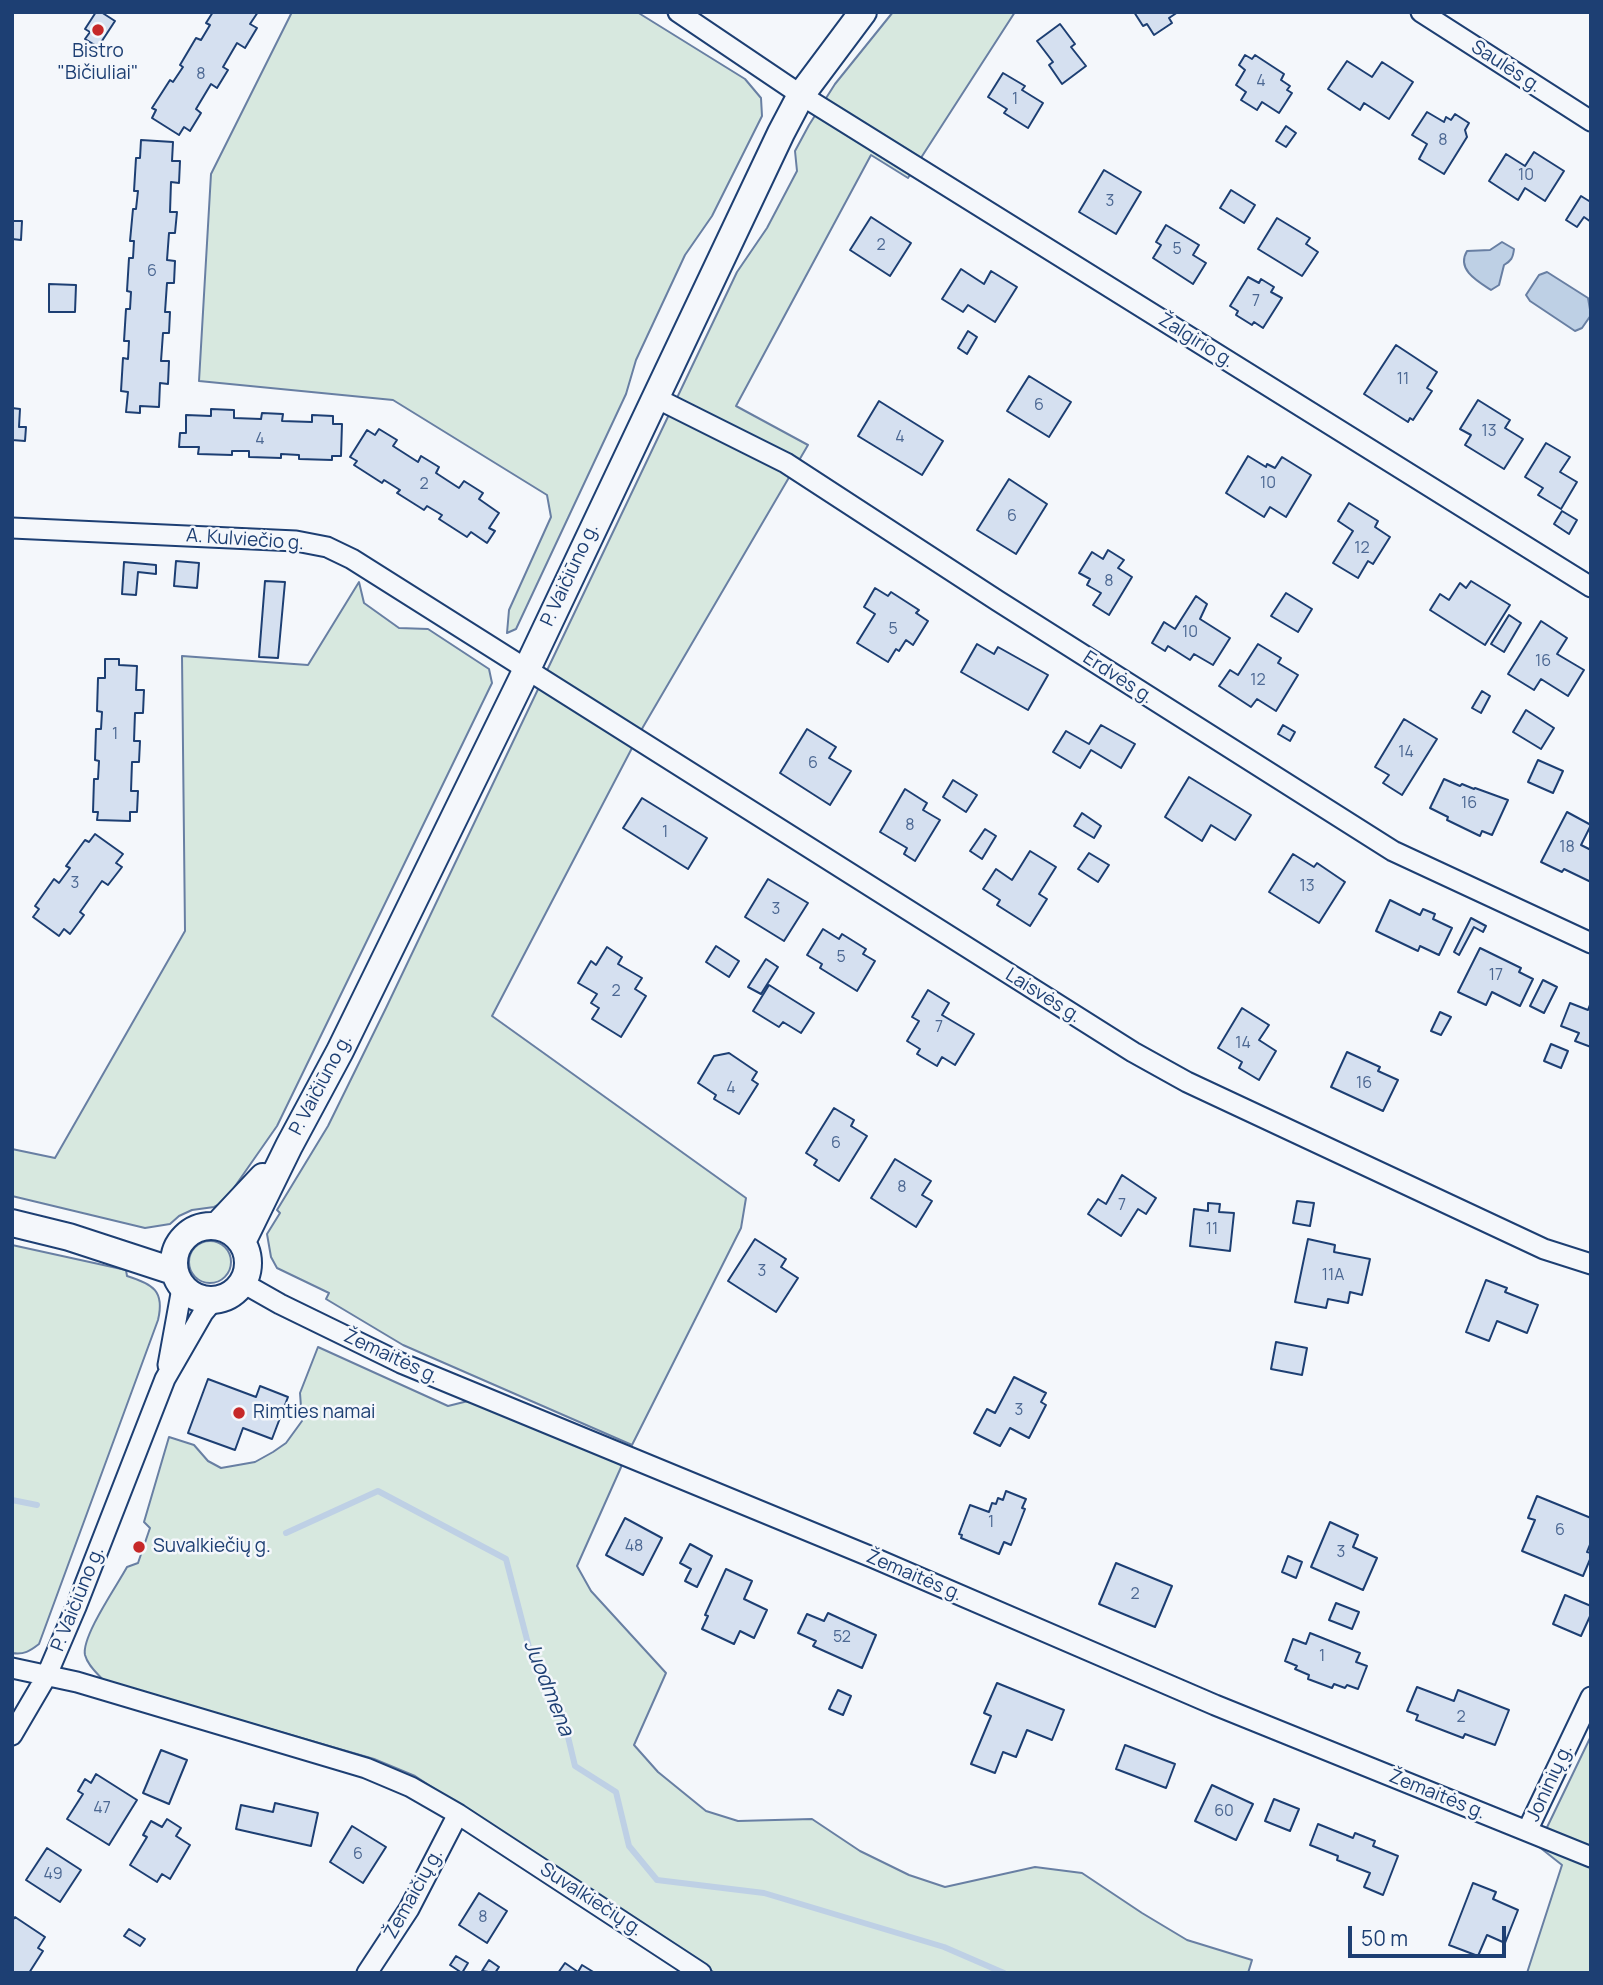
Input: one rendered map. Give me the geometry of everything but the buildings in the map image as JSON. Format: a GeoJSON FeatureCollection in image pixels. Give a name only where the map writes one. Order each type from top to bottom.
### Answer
{"type":"FeatureCollection","features":[{"type":"Feature","properties":{"kind":"main road","name":"P. Vaičiūno g."},"geometry":{"type":"LineString","coordinates":[[243,1242],[527,669],[654,397],[801,95],[863,12]]}},
{"type":"Feature","properties":{"kind":"main road","name":"P. Vaičiūno g."},"geometry":{"type":"LineString","coordinates":[[217,1226],[289,1146]]}},
{"type":"Feature","properties":{"kind":"main road"},"geometry":{"type":"LineString","coordinates":[[12,1223],[178,1268],[201,1300],[213,1301],[230,1296],[243,1283],[248,1269],[248,1255],[243,1242],[232,1231],[217,1226],[201,1226],[187,1233],[178,1268]]}},
{"type":"Feature","properties":{"kind":"street","name":"Žalgirio g."},"geometry":{"type":"LineString","coordinates":[[678,12],[801,95],[1591,587]]}},
{"type":"Feature","properties":{"kind":"street","name":"Saulės g."},"geometry":{"type":"LineString","coordinates":[[1420,12],[1591,121]]}},
{"type":"Feature","properties":{"kind":"street","name":"Erdvės g."},"geometry":{"type":"LineString","coordinates":[[654,397],[786,463],[1021,616],[1393,851],[1591,943]]}},
{"type":"Feature","properties":{"kind":"street","name":"A. Kulviečio g."},"geometry":{"type":"LineString","coordinates":[[12,527],[296,541],[327,547],[352,559],[527,669]]}},
{"type":"Feature","properties":{"kind":"street","name":"Laisvės g."},"geometry":{"type":"LineString","coordinates":[[527,669],[1133,1052],[1187,1082],[1544,1249],[1591,1264]]}},
{"type":"Feature","properties":{"kind":"street","name":"P. Vaičiūno g."},"geometry":{"type":"LineString","coordinates":[[166,1380],[178,1268]]}},
{"type":"Feature","properties":{"kind":"street","name":"Žemaitės g."},"geometry":{"type":"LineString","coordinates":[[243,1283],[401,1363],[874,1558],[1215,1705],[1591,1857]]}},
{"type":"Feature","properties":{"kind":"street","name":"P. Vaičiūno g."},"geometry":{"type":"LineString","coordinates":[[12,1735],[46,1677],[166,1380],[203,1313],[213,1301]]}},
{"type":"Feature","properties":{"kind":"street","name":"Suvalkiečių g."},"geometry":{"type":"LineString","coordinates":[[12,1668],[77,1682],[366,1768],[411,1787],[458,1814],[701,1973]]}},
{"type":"Feature","properties":{"kind":"street","name":"Joninių g."},"geometry":{"type":"LineString","coordinates":[[1527,1831],[1591,1698]]}},
{"type":"Feature","properties":{"kind":"street","name":"Žemaičių g."},"geometry":{"type":"LineString","coordinates":[[367,1973],[409,1909],[458,1814]]}},
{"type":"Feature","properties":{"kind":"shaded area"},"geometry":{"type":"Polygon","coordinates":[[[292,12],[637,12],[745,79],[761,98],[762,116],[712,216],[685,255],[636,360],[626,394],[516,629],[507,633],[509,610],[551,517],[547,495],[393,400],[199,381],[211,174],[292,12]]]}},
{"type":"Feature","properties":{"kind":"shaded area"},"geometry":{"type":"Polygon","coordinates":[[[893,12],[1015,12],[908,178],[871,155],[736,406],[808,445],[643,727],[492,1016],[746,1198],[741,1228],[632,1445],[403,1345],[326,1299],[329,1293],[277,1268],[271,1257],[267,1234],[280,1213],[277,1210],[328,1126],[386,1008],[737,272],[767,228],[797,171],[795,151],[835,84],[893,12]]]}},
{"type":"Feature","properties":{"kind":"shaded area"},"geometry":{"type":"Polygon","coordinates":[[[359,582],[364,603],[399,628],[428,629],[489,669],[492,683],[277,1126],[224,1202],[214,1207],[192,1210],[170,1224],[145,1228],[12,1196],[12,1149],[55,1158],[185,931],[182,656],[308,665],[359,582]]]}},
{"type":"Feature","properties":{"kind":"shaded area"},"geometry":{"type":"Polygon","coordinates":[[[210,1241],[225,1247],[231,1262],[225,1277],[210,1283],[195,1277],[189,1262],[195,1247],[210,1241]]]}},
{"type":"Feature","properties":{"kind":"shaded area"},"geometry":{"type":"Polygon","coordinates":[[[12,1245],[126,1270],[127,1276],[144,1282],[155,1290],[160,1302],[158,1320],[39,1644],[20,1653],[12,1653],[12,1245]]]}},
{"type":"Feature","properties":{"kind":"shaded area"},"geometry":{"type":"Polygon","coordinates":[[[318,1347],[448,1406],[472,1400],[622,1465],[577,1566],[591,1591],[666,1673],[634,1745],[658,1772],[706,1811],[738,1821],[812,1819],[860,1851],[909,1875],[945,1887],[1035,1867],[1082,1873],[1187,1940],[1252,1960],[1248,1973],[715,1973],[415,1776],[374,1759],[104,1681],[88,1663],[85,1647],[94,1624],[127,1567],[138,1563],[150,1528],[144,1522],[169,1437],[194,1445],[208,1461],[221,1468],[255,1462],[273,1452],[286,1443],[302,1421],[300,1393],[318,1347]]]}},
{"type":"Feature","properties":{"kind":"shaded area"},"geometry":{"type":"Polygon","coordinates":[[[1591,1736],[1591,1973],[1527,1973],[1562,1865],[1538,1846],[1591,1736]]]}},
{"type":"Feature","properties":{"kind":"water"},"geometry":{"type":"Polygon","coordinates":[[[1502,242],[1514,249],[1513,255],[1504,265],[1499,285],[1491,290],[1470,274],[1466,269],[1464,257],[1467,251],[1490,250],[1502,242]]]}},
{"type":"Feature","properties":{"kind":"water"},"geometry":{"type":"Polygon","coordinates":[[[1547,272],[1588,298],[1591,315],[1582,328],[1575,331],[1530,301],[1526,295],[1539,275],[1547,272]]]}},
{"type":"Feature","properties":{"kind":"waterway","name":"Juodmena"},"geometry":{"type":"LineString","coordinates":[[286,1533],[378,1491],[506,1559],[532,1659],[563,1716],[575,1766],[616,1792],[629,1846],[657,1880],[764,1893],[944,1947],[1004,1973]]}},
{"type":"Feature","properties":{"kind":"waterway","name":"Juodmena"},"geometry":{"type":"LineString","coordinates":[[12,1500],[37,1505]]}},
{"type":"Feature","properties":{"kind":"place","name":"Bistro \"Bičiuliai\""},"geometry":{"type":"Point","coordinates":[98,30]}},
{"type":"Feature","properties":{"kind":"place","name":"Rimties namai"},"geometry":{"type":"Point","coordinates":[239,1413]}},
{"type":"Feature","properties":{"kind":"place","name":"Suvalkiečių g."},"geometry":{"type":"Point","coordinates":[139,1547]}}]}
